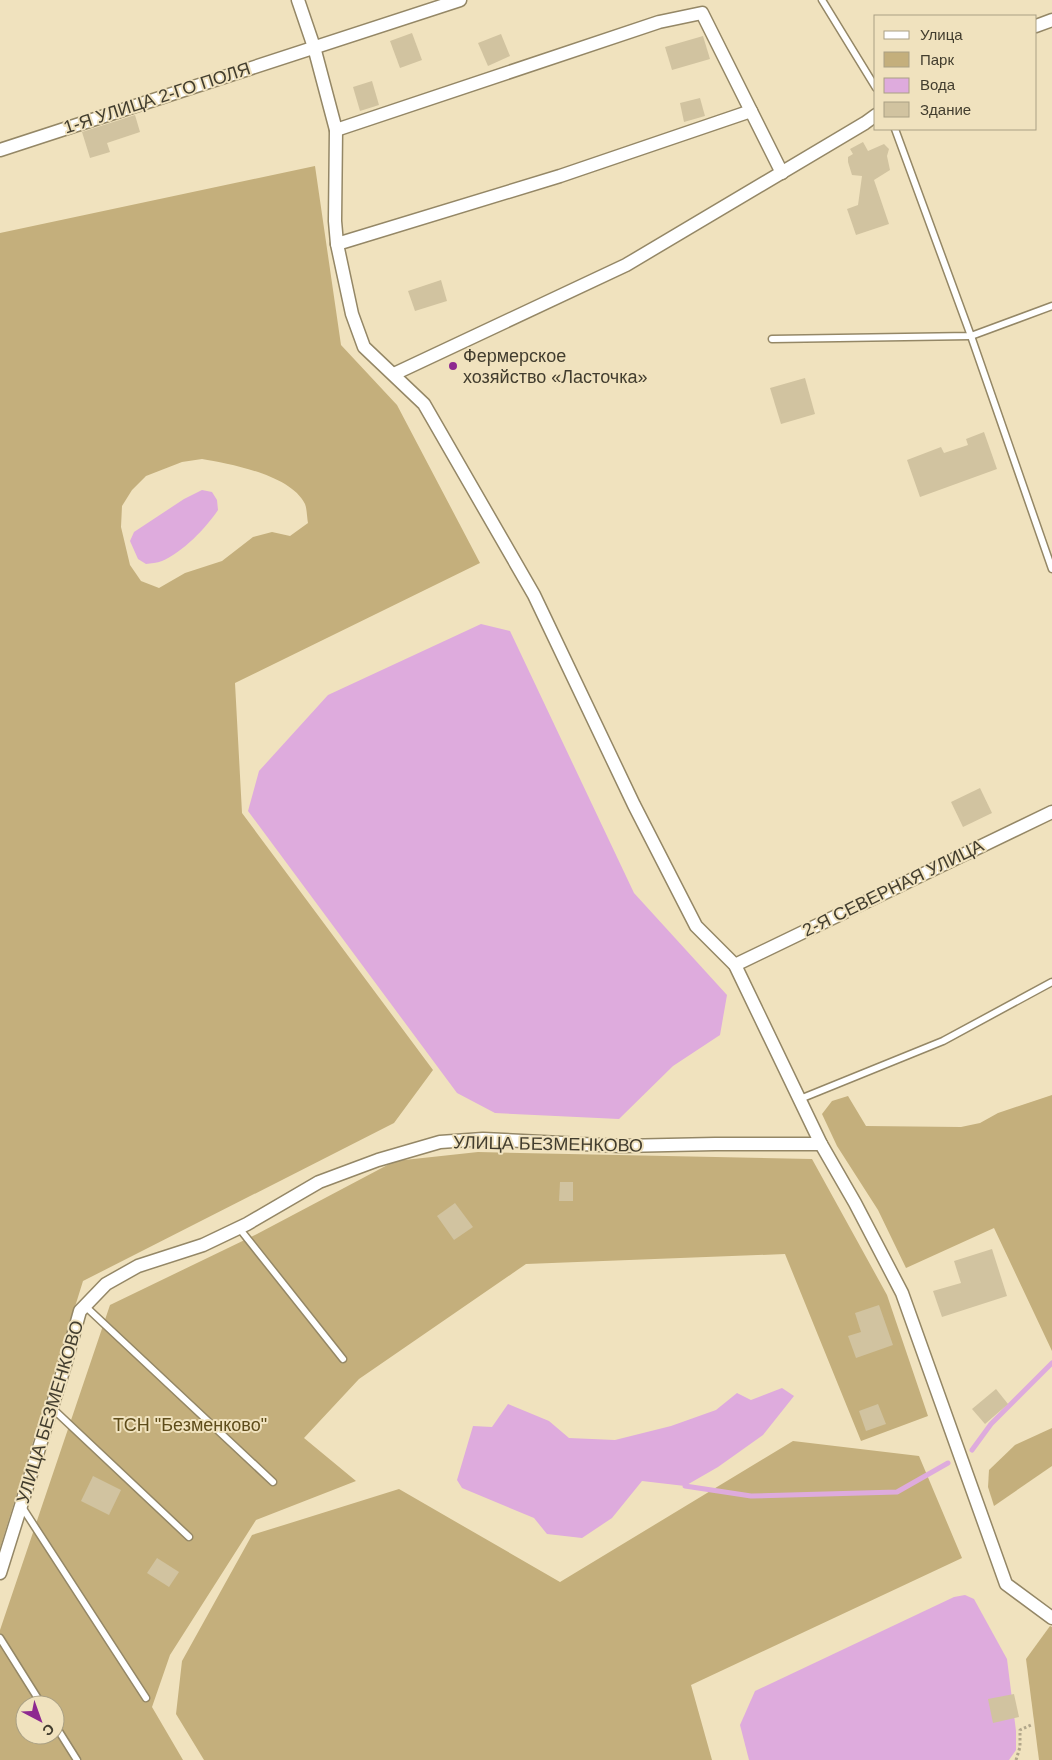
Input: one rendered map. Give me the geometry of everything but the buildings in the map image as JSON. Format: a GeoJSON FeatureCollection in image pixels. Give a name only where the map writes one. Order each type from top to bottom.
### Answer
{"type":"FeatureCollection","features":[{"type":"Feature","properties":{"kind":"street"},"geometry":{"type":"LineString","coordinates":[[298,0],[314,47],[336,130],[335,221],[337,244],[352,314],[364,347],[424,404],[534,596],[634,805],[696,926],[735,965],[821,1144],[855,1203],[902,1293],[1006,1584],[1052,1618]]}},
{"type":"Feature","properties":{"kind":"street","name":"1-Я УЛИЦА 2-ГО ПОЛЯ"},"geometry":{"type":"LineString","coordinates":[[0,150],[460,0]]}},
{"type":"Feature","properties":{"kind":"street"},"geometry":{"type":"LineString","coordinates":[[336,130],[659,22],[702,13],[782,173]]}},
{"type":"Feature","properties":{"kind":"street"},"geometry":{"type":"LineString","coordinates":[[1037,26],[1052,20]]}},
{"type":"Feature","properties":{"kind":"street"},"geometry":{"type":"LineString","coordinates":[[337,244],[560,176],[751,111]]}},
{"type":"Feature","properties":{"kind":"street"},"geometry":{"type":"LineString","coordinates":[[394,374],[626,265],[874,116]]}},
{"type":"Feature","properties":{"kind":"street","name":"2-Я СЕВЕРНАЯ УЛИЦА"},"geometry":{"type":"LineString","coordinates":[[735,965],[1052,812]]}},
{"type":"Feature","properties":{"kind":"street","name":"УЛИЦА БЕЗМЕНКОВО"},"geometry":{"type":"LineString","coordinates":[[0,1573],[52,1408],[80,1311],[106,1284],[138,1266],[203,1245],[238,1228],[319,1182],[378,1160],[440,1142],[483,1139],[621,1146],[821,1144]]}},
{"type":"Feature","properties":{"kind":"lane"},"geometry":{"type":"LineString","coordinates":[[822,0],[874,85]]}},
{"type":"Feature","properties":{"kind":"lane"},"geometry":{"type":"LineString","coordinates":[[895,130],[971,336],[1052,569]]}},
{"type":"Feature","properties":{"kind":"lane"},"geometry":{"type":"LineString","coordinates":[[772,339],[971,336],[1052,306]]}},
{"type":"Feature","properties":{"kind":"lane"},"geometry":{"type":"LineString","coordinates":[[1043,544],[1052,540]]}},
{"type":"Feature","properties":{"kind":"lane"},"geometry":{"type":"LineString","coordinates":[[800,1099],[943,1041],[1052,982]]}},
{"type":"Feature","properties":{"kind":"lane"},"geometry":{"type":"LineString","coordinates":[[238,1228],[343,1359]]}},
{"type":"Feature","properties":{"kind":"lane"},"geometry":{"type":"LineString","coordinates":[[85,1306],[273,1482]]}},
{"type":"Feature","properties":{"kind":"lane"},"geometry":{"type":"LineString","coordinates":[[52,1408],[189,1537]]}},
{"type":"Feature","properties":{"kind":"lane"},"geometry":{"type":"LineString","coordinates":[[21,1506],[146,1698]]}},
{"type":"Feature","properties":{"kind":"lane"},"geometry":{"type":"LineString","coordinates":[[0,1638],[36,1695]]}},
{"type":"Feature","properties":{"kind":"lane"},"geometry":{"type":"LineString","coordinates":[[65,1741],[77,1760]]}},
{"type":"Feature","properties":{"kind":"path"},"geometry":{"type":"LineString","coordinates":[[1016,1760],[1020,1747],[1020,1730],[1033,1724]]}},
{"type":"Feature","properties":{"kind":"green space"},"geometry":{"type":"Polygon","coordinates":[[[315,166],[341,345],[397,405],[480,563],[235,683],[242,813],[433,1070],[394,1123],[83,1281],[0,1548],[0,233],[315,166]],[[202,459],[182,462],[146,476],[132,490],[122,506],[121,527],[130,565],[141,581],[159,588],[185,573],[222,561],[253,537],[272,532],[290,536],[308,523],[305,504],[298,494],[287,485],[259,472],[202,459]]]}},
{"type":"Feature","properties":{"kind":"green space"},"geometry":{"type":"Polygon","coordinates":[[[1052,1095],[1052,1351],[994,1228],[906,1268],[878,1210],[837,1146],[822,1114],[832,1101],[848,1096],[866,1126],[961,1127],[980,1123],[998,1113],[1052,1095]]]}},
{"type":"Feature","properties":{"kind":"green space","name":"ТСН \"Безменково\""},"geometry":{"type":"Polygon","coordinates":[[[478,1152],[812,1159],[887,1295],[928,1416],[861,1441],[785,1254],[526,1264],[359,1379],[304,1438],[356,1481],[256,1520],[170,1655],[152,1707],[183,1760],[0,1760],[0,1630],[110,1305],[257,1234],[395,1161],[478,1152]]]}},
{"type":"Feature","properties":{"kind":"green space"},"geometry":{"type":"Polygon","coordinates":[[[1052,1428],[1052,1466],[994,1506],[988,1487],[989,1470],[1015,1445],[1052,1428]]]}},
{"type":"Feature","properties":{"kind":"green space"},"geometry":{"type":"Polygon","coordinates":[[[793,1441],[919,1456],[962,1558],[691,1685],[712,1760],[204,1760],[176,1714],[182,1661],[252,1535],[399,1489],[560,1582],[793,1441]]]}},
{"type":"Feature","properties":{"kind":"green space"},"geometry":{"type":"Polygon","coordinates":[[[1050,1626],[1052,1627],[1052,1760],[1039,1760],[1026,1659],[1050,1626]]]}},
{"type":"Feature","properties":{"kind":"water"},"geometry":{"type":"Polygon","coordinates":[[[202,490],[212,492],[217,500],[218,510],[201,532],[178,552],[162,561],[146,564],[138,559],[130,541],[134,532],[184,499],[202,490]]]}},
{"type":"Feature","properties":{"kind":"water"},"geometry":{"type":"Polygon","coordinates":[[[481,624],[510,631],[634,893],[727,995],[720,1035],[673,1066],[619,1119],[495,1113],[457,1093],[248,811],[259,771],[328,695],[481,624]]]}},
{"type":"Feature","properties":{"kind":"water"},"geometry":{"type":"Polygon","coordinates":[[[782,1388],[794,1396],[763,1435],[718,1467],[685,1486],[642,1481],[612,1518],[582,1538],[547,1534],[534,1518],[462,1488],[457,1480],[473,1426],[492,1427],[508,1404],[549,1421],[569,1438],[615,1440],[671,1426],[716,1410],[737,1393],[751,1400],[782,1388]]]}},
{"type":"Feature","properties":{"kind":"water"},"geometry":{"type":"Polygon","coordinates":[[[965,1595],[974,1599],[1007,1659],[1016,1731],[1016,1750],[1009,1760],[749,1760],[740,1725],[755,1691],[954,1597],[965,1595]]]}},
{"type":"Feature","properties":{"kind":"waterway"},"geometry":{"type":"LineString","coordinates":[[972,1450],[991,1424],[1052,1363]]}},
{"type":"Feature","properties":{"kind":"waterway"},"geometry":{"type":"LineString","coordinates":[[685,1486],[751,1496],[897,1492],[948,1463]]}},
{"type":"Feature","properties":{"kind":"place","name":"Фермерское хозяйство «Ласточка»"},"geometry":{"type":"Point","coordinates":[453,366]}}]}
